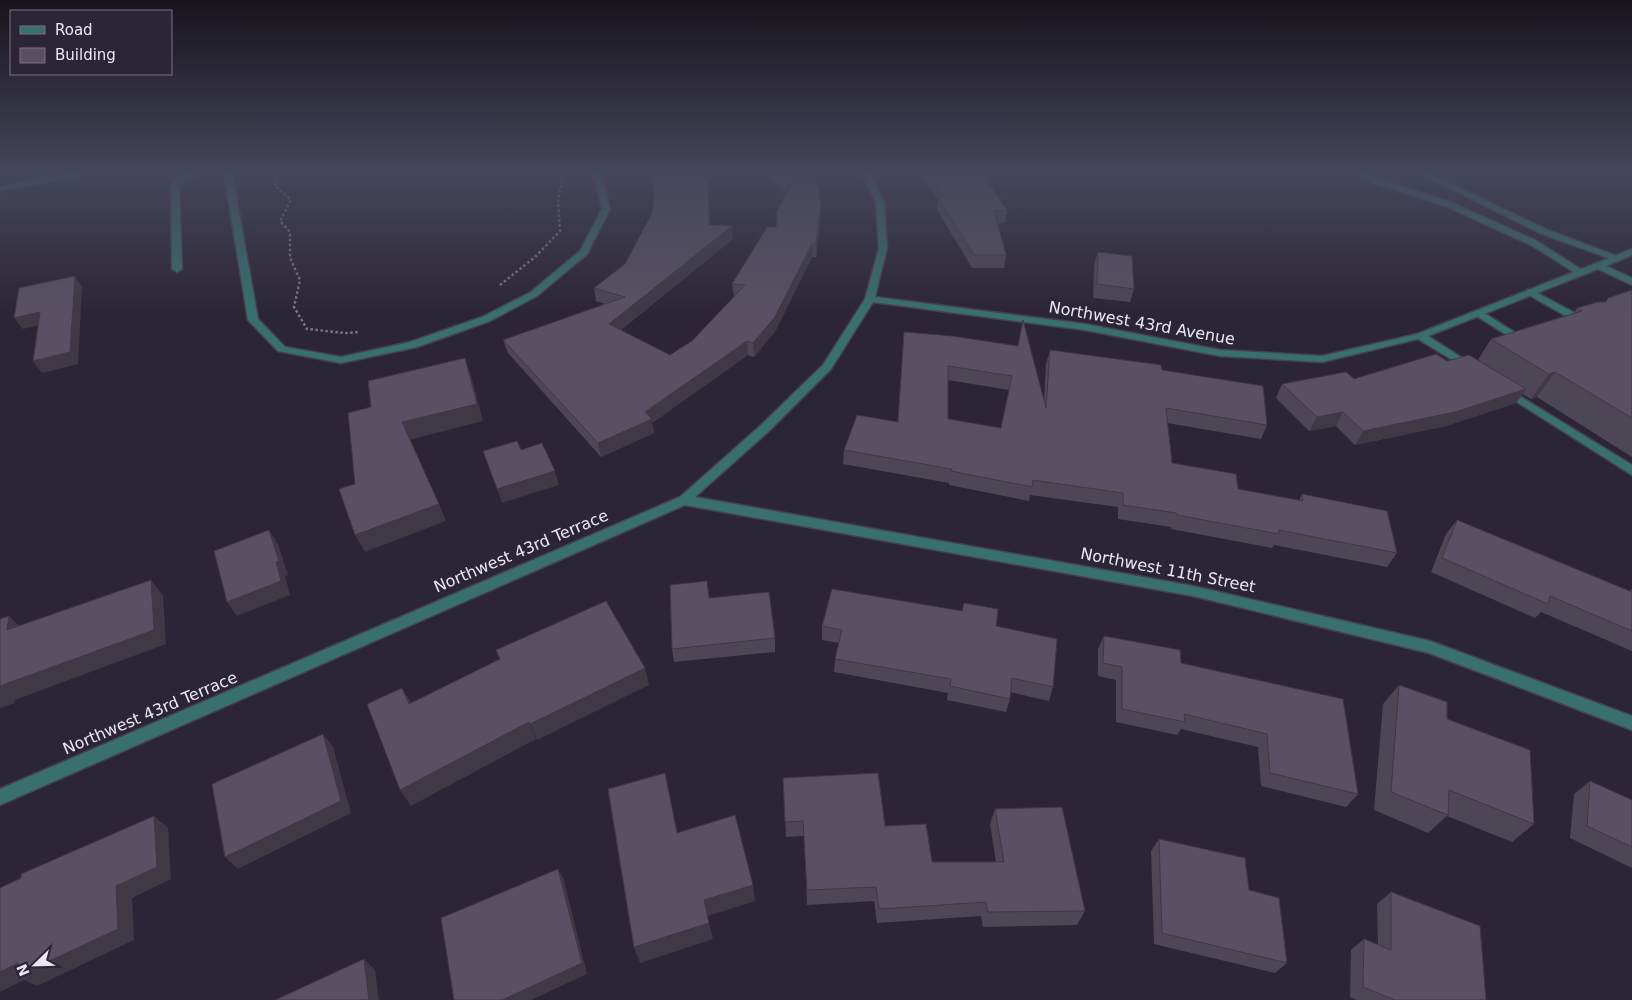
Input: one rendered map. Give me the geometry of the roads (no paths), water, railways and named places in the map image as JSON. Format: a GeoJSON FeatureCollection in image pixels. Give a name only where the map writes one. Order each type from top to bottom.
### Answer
{"type":"FeatureCollection","features":[{"type":"Feature","properties":{"kind":"street"},"geometry":{"type":"LineString","coordinates":[[176,220],[178,270]]}},
{"type":"Feature","properties":{"kind":"street"},"geometry":{"type":"LineString","coordinates":[[236,220],[253,320],[282,349],[341,360],[412,345],[486,319],[534,294],[584,252],[600,220]]}},
{"type":"Feature","properties":{"kind":"street","name":"Northwest 43rd Terrace"},"geometry":{"type":"LineString","coordinates":[[0,797],[684,500],[764,429],[827,366],[870,299],[883,248],[881,220]]}},
{"type":"Feature","properties":{"kind":"street"},"geometry":{"type":"LineString","coordinates":[[1482,220],[1534,243],[1580,272]]}},
{"type":"Feature","properties":{"kind":"street"},"geometry":{"type":"LineString","coordinates":[[1519,220],[1545,232],[1618,258]]}},
{"type":"Feature","properties":{"kind":"street","name":"Northwest 43rd Avenue"},"geometry":{"type":"LineString","coordinates":[[870,299],[1086,327],[1220,353],[1322,359],[1420,336],[1632,252]]}},
{"type":"Feature","properties":{"kind":"street"},"geometry":{"type":"LineString","coordinates":[[1598,265],[1632,282]]}},
{"type":"Feature","properties":{"kind":"street"},"geometry":{"type":"LineString","coordinates":[[1530,292],[1584,322]]}},
{"type":"Feature","properties":{"kind":"street"},"geometry":{"type":"LineString","coordinates":[[1478,313],[1525,342]]}},
{"type":"Feature","properties":{"kind":"street"},"geometry":{"type":"LineString","coordinates":[[1420,336],[1477,372]]}},
{"type":"Feature","properties":{"kind":"street"},"geometry":{"type":"LineString","coordinates":[[1493,383],[1632,471]]}},
{"type":"Feature","properties":{"kind":"street","name":"Northwest 11th Street"},"geometry":{"type":"LineString","coordinates":[[684,500],[1193,591],[1430,647],[1632,723]]}}]}
